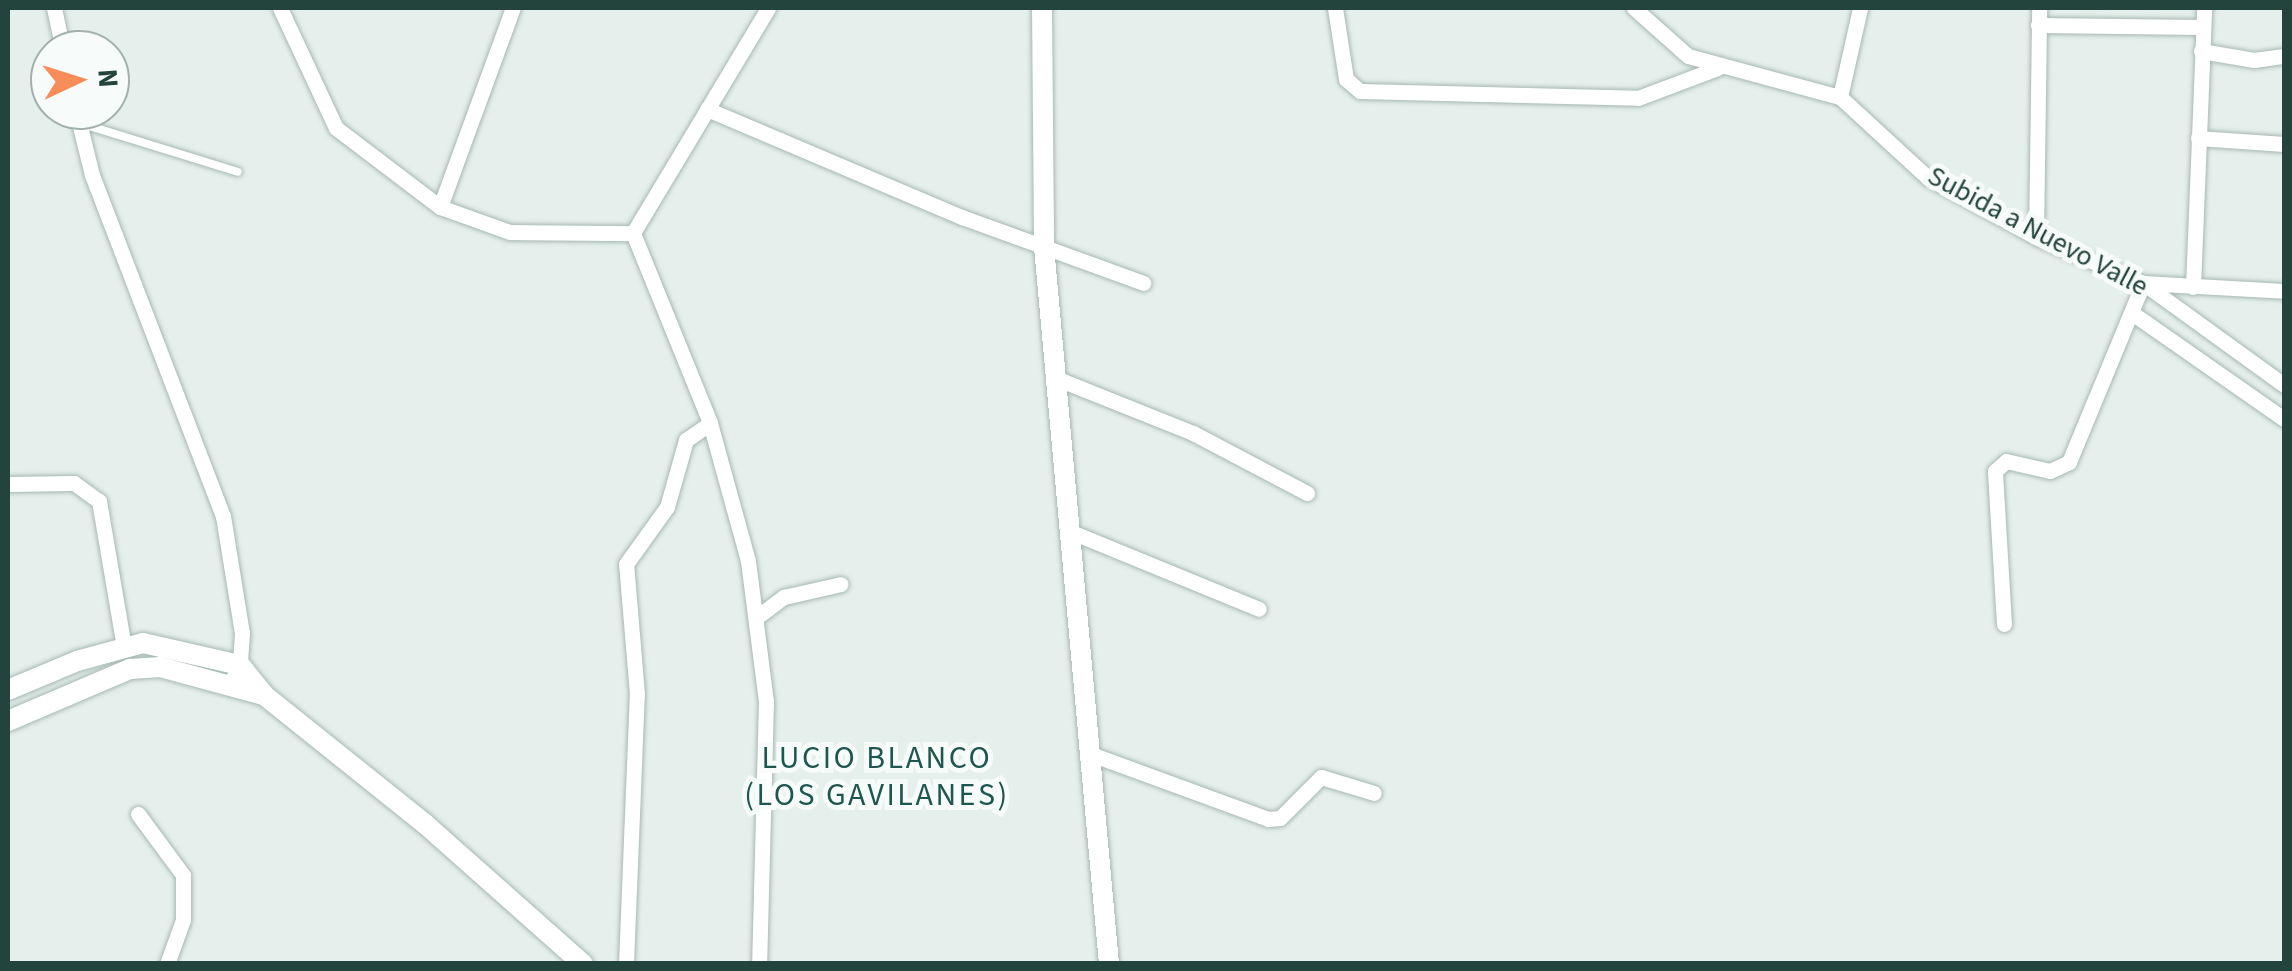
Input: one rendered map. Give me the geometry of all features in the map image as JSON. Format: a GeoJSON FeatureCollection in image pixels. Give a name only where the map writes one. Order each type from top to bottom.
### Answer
{"type":"FeatureCollection","features":[{"type":"Feature","properties":{"kind":"street"},"geometry":{"type":"LineString","coordinates":[[280,8],[336,128],[440,207],[510,232],[633,233]]}},
{"type":"Feature","properties":{"kind":"street"},"geometry":{"type":"LineString","coordinates":[[440,207],[513,8]]}},
{"type":"Feature","properties":{"kind":"street"},"geometry":{"type":"LineString","coordinates":[[1042,8],[1044,247],[1053,376],[1109,964]]}},
{"type":"Feature","properties":{"kind":"street"},"geometry":{"type":"LineString","coordinates":[[1334,8],[1346,79],[1360,91],[1638,98],[1718,68]]}},
{"type":"Feature","properties":{"kind":"street","name":"Subida a Nuevo Valle"},"geometry":{"type":"LineString","coordinates":[[1634,8],[1666,41],[1718,68],[1840,97],[1928,178],[2036,237],[2143,283],[2284,385]]}},
{"type":"Feature","properties":{"kind":"street"},"geometry":{"type":"LineString","coordinates":[[1840,97],[1860,8]]}},
{"type":"Feature","properties":{"kind":"street"},"geometry":{"type":"LineString","coordinates":[[2036,237],[2039,8]]}},
{"type":"Feature","properties":{"kind":"street"},"geometry":{"type":"LineString","coordinates":[[2193,288],[2204,8]]}},
{"type":"Feature","properties":{"kind":"street"},"geometry":{"type":"LineString","coordinates":[[633,233],[707,109],[759,11]]}},
{"type":"Feature","properties":{"kind":"street"},"geometry":{"type":"LineString","coordinates":[[2038,25],[2202,28]]}},
{"type":"Feature","properties":{"kind":"street"},"geometry":{"type":"LineString","coordinates":[[2201,52],[2254,60],[2284,56]]}},
{"type":"Feature","properties":{"kind":"street"},"geometry":{"type":"LineString","coordinates":[[707,109],[1142,283]]}},
{"type":"Feature","properties":{"kind":"street"},"geometry":{"type":"LineString","coordinates":[[82,130],[223,516],[240,600],[240,665],[230,684]]}},
{"type":"Feature","properties":{"kind":"street"},"geometry":{"type":"LineString","coordinates":[[2198,138],[2284,144]]}},
{"type":"Feature","properties":{"kind":"street"},"geometry":{"type":"LineString","coordinates":[[633,233],[710,422],[732,493],[757,617],[768,796],[758,964]]}},
{"type":"Feature","properties":{"kind":"street"},"geometry":{"type":"LineString","coordinates":[[2004,624],[1995,471],[2006,462],[2050,471],[2069,462],[2143,283],[2284,291]]}},
{"type":"Feature","properties":{"kind":"street"},"geometry":{"type":"LineString","coordinates":[[2132,313],[2284,420]]}},
{"type":"Feature","properties":{"kind":"street"},"geometry":{"type":"LineString","coordinates":[[1053,376],[1193,433],[1308,493]]}},
{"type":"Feature","properties":{"kind":"street"},"geometry":{"type":"LineString","coordinates":[[626,964],[637,694],[626,564],[667,507],[686,440],[710,422]]}},
{"type":"Feature","properties":{"kind":"street"},"geometry":{"type":"LineString","coordinates":[[8,484],[74,483],[99,502],[124,647]]}},
{"type":"Feature","properties":{"kind":"street"},"geometry":{"type":"LineString","coordinates":[[1069,532],[1260,610]]}},
{"type":"Feature","properties":{"kind":"street"},"geometry":{"type":"LineString","coordinates":[[757,617],[784,596],[841,584]]}},
{"type":"Feature","properties":{"kind":"street"},"geometry":{"type":"LineString","coordinates":[[8,690],[124,647],[173,646],[240,665],[264,695],[424,823],[583,964]]}},
{"type":"Feature","properties":{"kind":"street"},"geometry":{"type":"LineString","coordinates":[[8,721],[130,669],[160,668],[264,695]]}},
{"type":"Feature","properties":{"kind":"street"},"geometry":{"type":"LineString","coordinates":[[1088,754],[1268,819],[1280,818],[1320,776],[1374,793]]}},
{"type":"Feature","properties":{"kind":"street"},"geometry":{"type":"LineString","coordinates":[[138,814],[183,874],[183,920],[167,964]]}},
{"type":"Feature","properties":{"kind":"lane"},"geometry":{"type":"LineString","coordinates":[[117,130],[238,172]]}},
{"type":"Feature","properties":{"kind":"district","name":"LUCIO BLANCO (LOS GAVILANES)"},"geometry":{"type":"Point","coordinates":[877,778]}}]}
